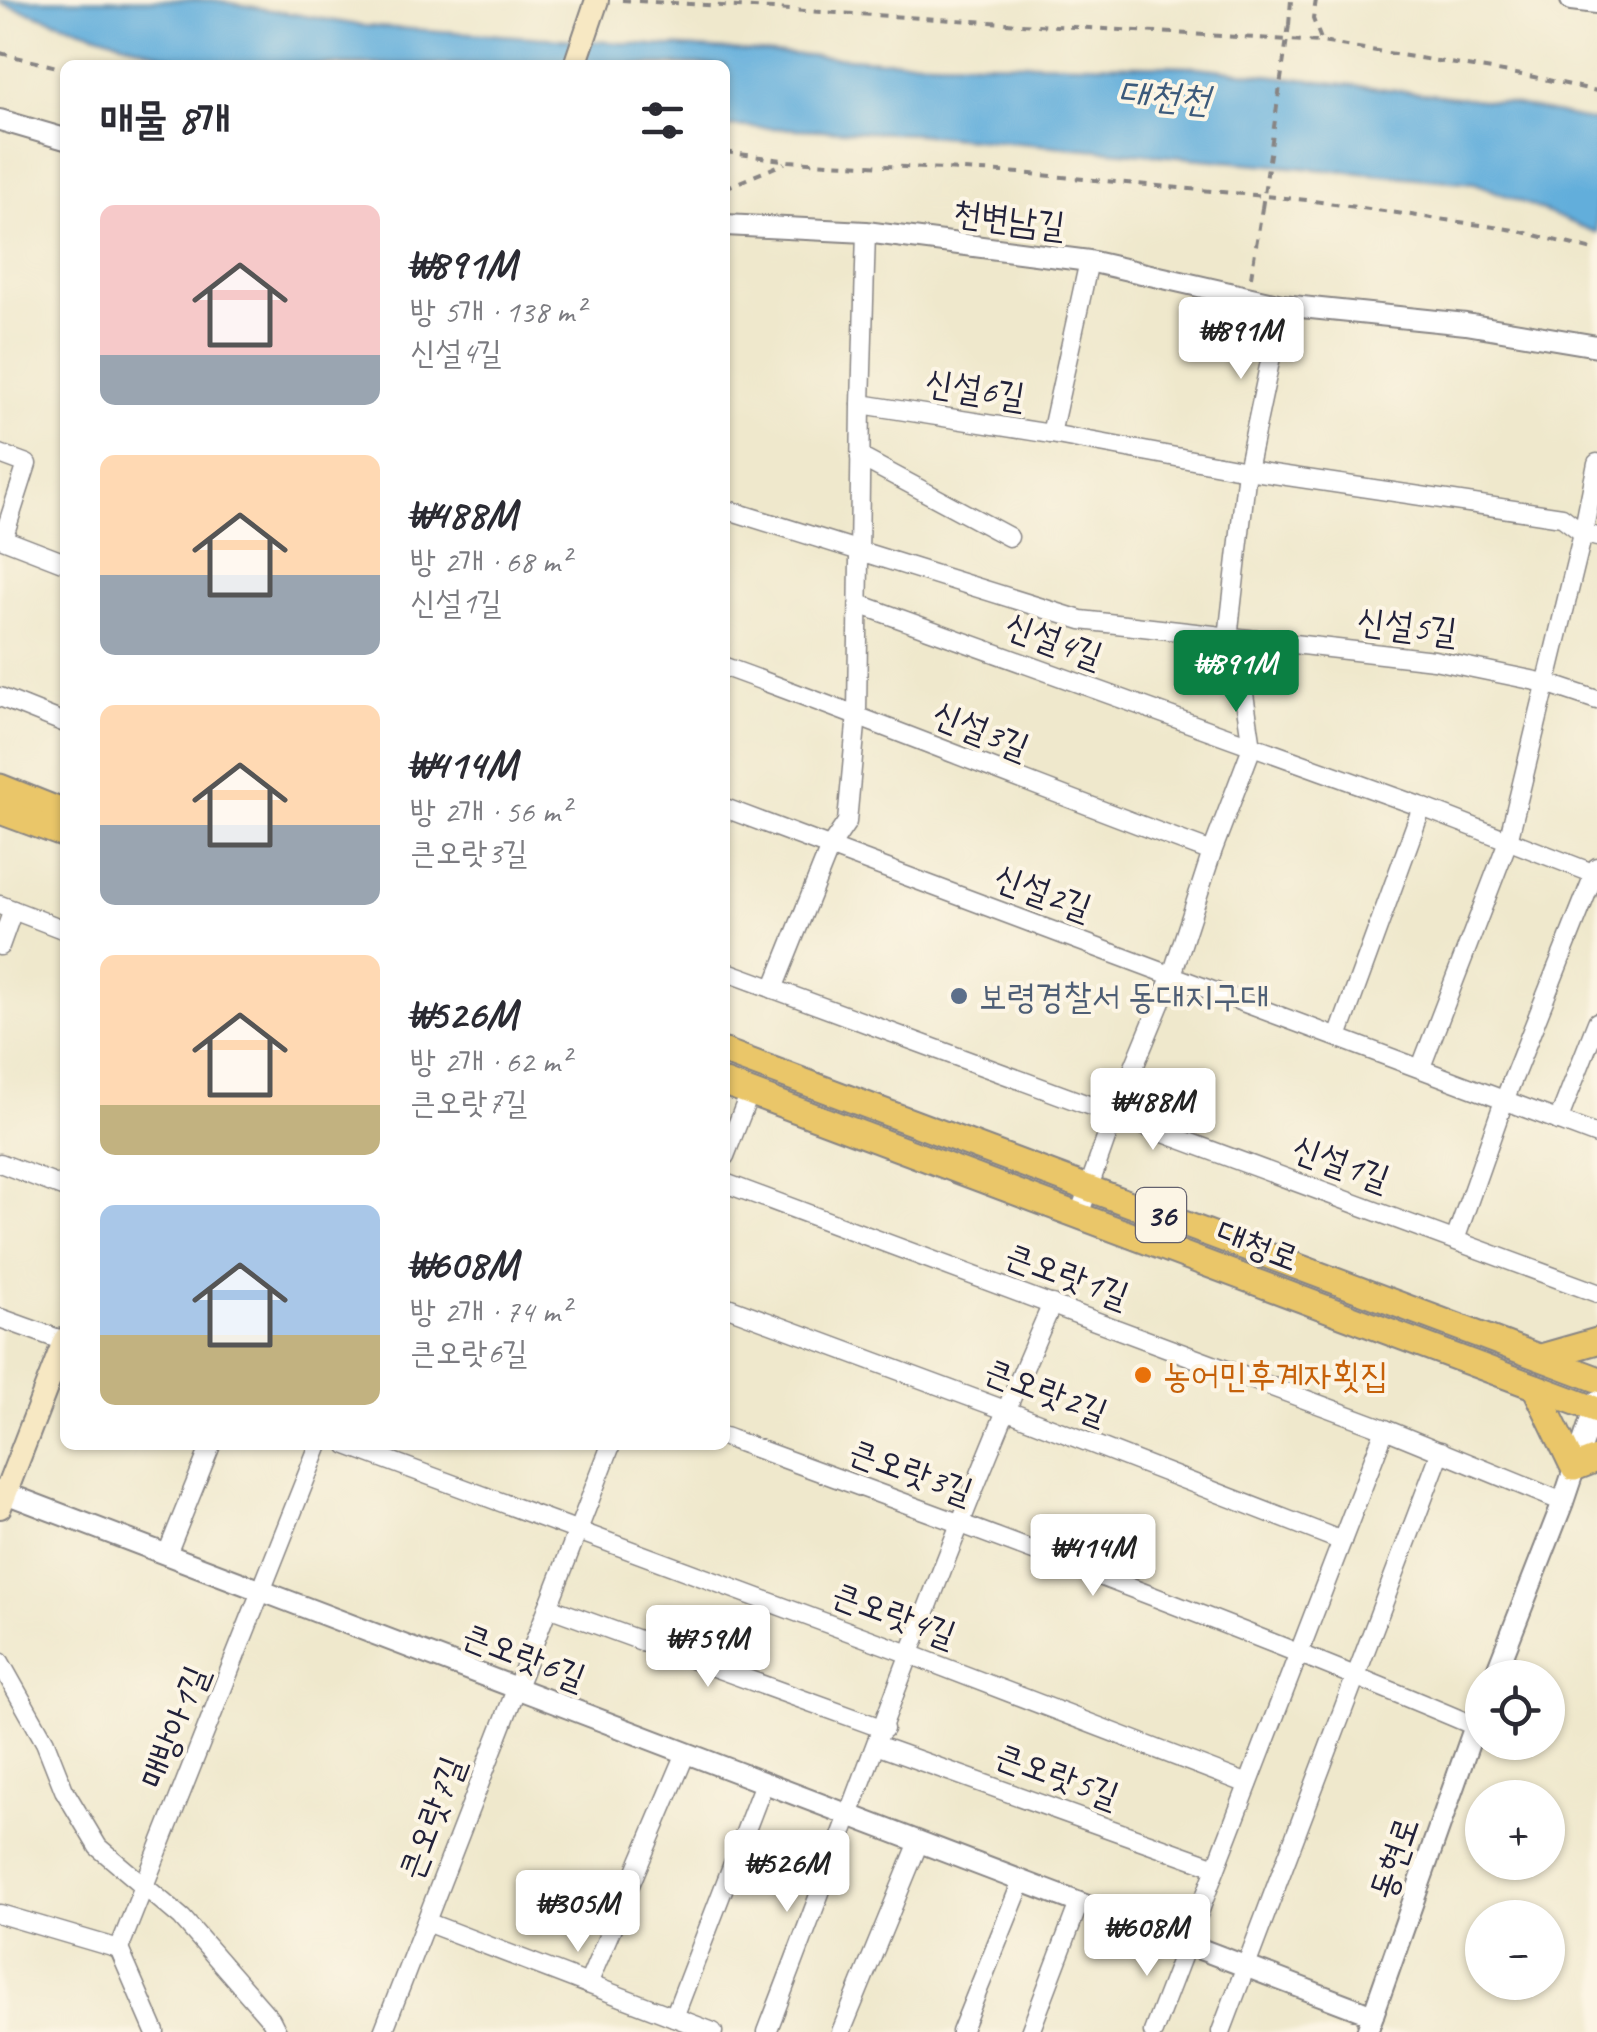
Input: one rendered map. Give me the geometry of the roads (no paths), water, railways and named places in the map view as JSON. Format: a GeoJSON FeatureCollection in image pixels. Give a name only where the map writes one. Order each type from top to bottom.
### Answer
{"type":"FeatureCollection","features":[{"type":"Feature","properties":{"kind":"main road"},"geometry":{"type":"LineString","coordinates":[[577,60],[598,0]]}},
{"type":"Feature","properties":{"kind":"main road"},"geometry":{"type":"LineString","coordinates":[[0,786],[60,810]]}},
{"type":"Feature","properties":{"kind":"main road"},"geometry":{"type":"LineString","coordinates":[[0,811],[60,834]]}},
{"type":"Feature","properties":{"kind":"main road","name":"대청로"},"geometry":{"type":"LineString","coordinates":[[730,1054],[1597,1378]]}},
{"type":"Feature","properties":{"kind":"main road","name":"대청로"},"geometry":{"type":"LineString","coordinates":[[730,1085],[1596,1406]]}},
{"type":"Feature","properties":{"kind":"main road"},"geometry":{"type":"LineString","coordinates":[[1540,1358],[1597,1341]]}},
{"type":"Feature","properties":{"kind":"main road"},"geometry":{"type":"LineString","coordinates":[[2,1497],[60,1352]]}},
{"type":"Feature","properties":{"kind":"main road"},"geometry":{"type":"LineString","coordinates":[[1535,1386],[1586,1464]]}},
{"type":"Feature","properties":{"kind":"street"},"geometry":{"type":"LineString","coordinates":[[1571,0],[1597,3]]}},
{"type":"Feature","properties":{"kind":"street"},"geometry":{"type":"LineString","coordinates":[[0,120],[60,138]]}},
{"type":"Feature","properties":{"kind":"street","name":"천변남길"},"geometry":{"type":"LineString","coordinates":[[730,225],[866,232],[1089,261],[1282,305],[1466,324],[1597,346]]}},
{"type":"Feature","properties":{"kind":"street"},"geometry":{"type":"LineString","coordinates":[[773,988],[830,848],[846,822],[857,714],[857,550],[866,232]]}},
{"type":"Feature","properties":{"kind":"street"},"geometry":{"type":"LineString","coordinates":[[1051,434],[1089,261]]}},
{"type":"Feature","properties":{"kind":"street"},"geometry":{"type":"LineString","coordinates":[[1079,1216],[1115,1113],[1172,974],[1252,746],[1244,694],[1228,638],[1247,470],[1282,305]]}},
{"type":"Feature","properties":{"kind":"street","name":"신설6길"},"geometry":{"type":"LineString","coordinates":[[862,404],[1247,470],[1562,517],[1590,535]]}},
{"type":"Feature","properties":{"kind":"street"},"geometry":{"type":"LineString","coordinates":[[0,454],[27,464],[1,542],[60,561]]}},
{"type":"Feature","properties":{"kind":"street"},"geometry":{"type":"LineString","coordinates":[[860,457],[1009,537]]}},
{"type":"Feature","properties":{"kind":"street"},"geometry":{"type":"LineString","coordinates":[[1421,1068],[1508,841],[1546,683],[1590,535],[1597,463]]}},
{"type":"Feature","properties":{"kind":"street","name":"신설5길"},"geometry":{"type":"LineString","coordinates":[[730,510],[1081,620],[1434,660],[1546,683],[1597,700]]}},
{"type":"Feature","properties":{"kind":"street","name":"신설4길"},"geometry":{"type":"LineString","coordinates":[[859,604],[1596,870]]}},
{"type":"Feature","properties":{"kind":"street","name":"신설3길"},"geometry":{"type":"LineString","coordinates":[[730,669],[1212,852]]}},
{"type":"Feature","properties":{"kind":"street"},"geometry":{"type":"LineString","coordinates":[[0,698],[60,721]]}},
{"type":"Feature","properties":{"kind":"street"},"geometry":{"type":"LineString","coordinates":[[1338,1036],[1422,807]]}},
{"type":"Feature","properties":{"kind":"street","name":"신설2길"},"geometry":{"type":"LineString","coordinates":[[730,810],[1597,1135]]}},
{"type":"Feature","properties":{"kind":"street"},"geometry":{"type":"LineString","coordinates":[[1455,1240],[1504,1101],[1596,870]]}},
{"type":"Feature","properties":{"kind":"street"},"geometry":{"type":"LineString","coordinates":[[0,946],[7,907],[60,928]]}},
{"type":"Feature","properties":{"kind":"street","name":"신설1길"},"geometry":{"type":"LineString","coordinates":[[730,973],[1597,1293]]}},
{"type":"Feature","properties":{"kind":"street"},"geometry":{"type":"LineString","coordinates":[[1558,1121],[1597,1022]]}},
{"type":"Feature","properties":{"kind":"street"},"geometry":{"type":"LineString","coordinates":[[730,1143],[750,1092]]}},
{"type":"Feature","properties":{"kind":"street"},"geometry":{"type":"LineString","coordinates":[[0,1163],[60,1186]]}},
{"type":"Feature","properties":{"kind":"street","name":"큰오랏1길"},"geometry":{"type":"LineString","coordinates":[[730,1185],[1385,1430],[1563,1502]]}},
{"type":"Feature","properties":{"kind":"street"},"geometry":{"type":"LineString","coordinates":[[768,2032],[960,1523],[1052,1304]]}},
{"type":"Feature","properties":{"kind":"street","name":"큰오랏2길"},"geometry":{"type":"LineString","coordinates":[[730,1308],[1342,1541]]}},
{"type":"Feature","properties":{"kind":"street"},"geometry":{"type":"LineString","coordinates":[[0,1318],[60,1338]]}},
{"type":"Feature","properties":{"kind":"street"},"geometry":{"type":"LineString","coordinates":[[1501,1660],[1563,1502],[1586,1464],[1596,1406]]}},
{"type":"Feature","properties":{"kind":"street"},"geometry":{"type":"LineString","coordinates":[[1152,2032],[1385,1430]]}},
{"type":"Feature","properties":{"kind":"street","name":"큰오랏3길"},"geometry":{"type":"LineString","coordinates":[[730,1439],[1299,1654],[1465,1712]]}},
{"type":"Feature","properties":{"kind":"street"},"geometry":{"type":"LineString","coordinates":[[167,1554],[209,1450]]}},
{"type":"Feature","properties":{"kind":"street"},"geometry":{"type":"LineString","coordinates":[[263,1591],[317,1450]]}},
{"type":"Feature","properties":{"kind":"street","name":"큰오랏4길"},"geometry":{"type":"LineString","coordinates":[[360,1450],[1248,1784]]}},
{"type":"Feature","properties":{"kind":"street","name":"큰오랏7길"},"geometry":{"type":"LineString","coordinates":[[610,1450],[426,1922],[713,2032]]}},
{"type":"Feature","properties":{"kind":"street"},"geometry":{"type":"LineString","coordinates":[[1220,2032],[1440,1451]]}},
{"type":"Feature","properties":{"kind":"street","name":"큰오랏6길"},"geometry":{"type":"LineString","coordinates":[[2,1497],[167,1554],[1246,1966],[1370,2024]]}},
{"type":"Feature","properties":{"kind":"street","name":"매방아1길"},"geometry":{"type":"LineString","coordinates":[[119,1950],[263,1591]]}},
{"type":"Feature","properties":{"kind":"street","name":"큰오랏5길"},"geometry":{"type":"LineString","coordinates":[[548,1607],[1216,1866]]}},
{"type":"Feature","properties":{"kind":"street"},"geometry":{"type":"LineString","coordinates":[[0,1662],[45,1742],[64,1790],[98,1847],[182,1918],[270,2020],[276,2032]]}},
{"type":"Feature","properties":{"kind":"street"},"geometry":{"type":"LineString","coordinates":[[588,1984],[686,1753]]}},
{"type":"Feature","properties":{"kind":"street","name":"동현로"},"geometry":{"type":"LineString","coordinates":[[1370,2024],[1465,1753]]}},
{"type":"Feature","properties":{"kind":"street"},"geometry":{"type":"LineString","coordinates":[[674,2017],[764,1782]]}},
{"type":"Feature","properties":{"kind":"street"},"geometry":{"type":"LineString","coordinates":[[841,2032],[919,1842]]}},
{"type":"Feature","properties":{"kind":"street"},"geometry":{"type":"LineString","coordinates":[[961,2032],[1022,1881]]}},
{"type":"Feature","properties":{"kind":"street"},"geometry":{"type":"LineString","coordinates":[[1030,2032],[1078,1902]]}},
{"type":"Feature","properties":{"kind":"street"},"geometry":{"type":"LineString","coordinates":[[0,1914],[119,1950],[155,2032]]}},
{"type":"Feature","properties":{"kind":"street"},"geometry":{"type":"LineString","coordinates":[[384,2032],[426,1922]]}},
{"type":"Feature","properties":{"kind":"water","name":"대천천"},"geometry":{"type":"Polygon","coordinates":[[[213,0],[364,26],[877,60],[1188,66],[1507,103],[1597,122],[1597,233],[1475,183],[917,134],[730,126],[730,60],[179,60],[0,3],[213,0]]]}},
{"type":"Feature","properties":{"kind":"place","name":"보령경찰서 동대지구대"},"geometry":{"type":"Point","coordinates":[959,996]}},
{"type":"Feature","properties":{"kind":"place","name":"농어민후계자횟집"},"geometry":{"type":"Point","coordinates":[1143,1375]}}]}
